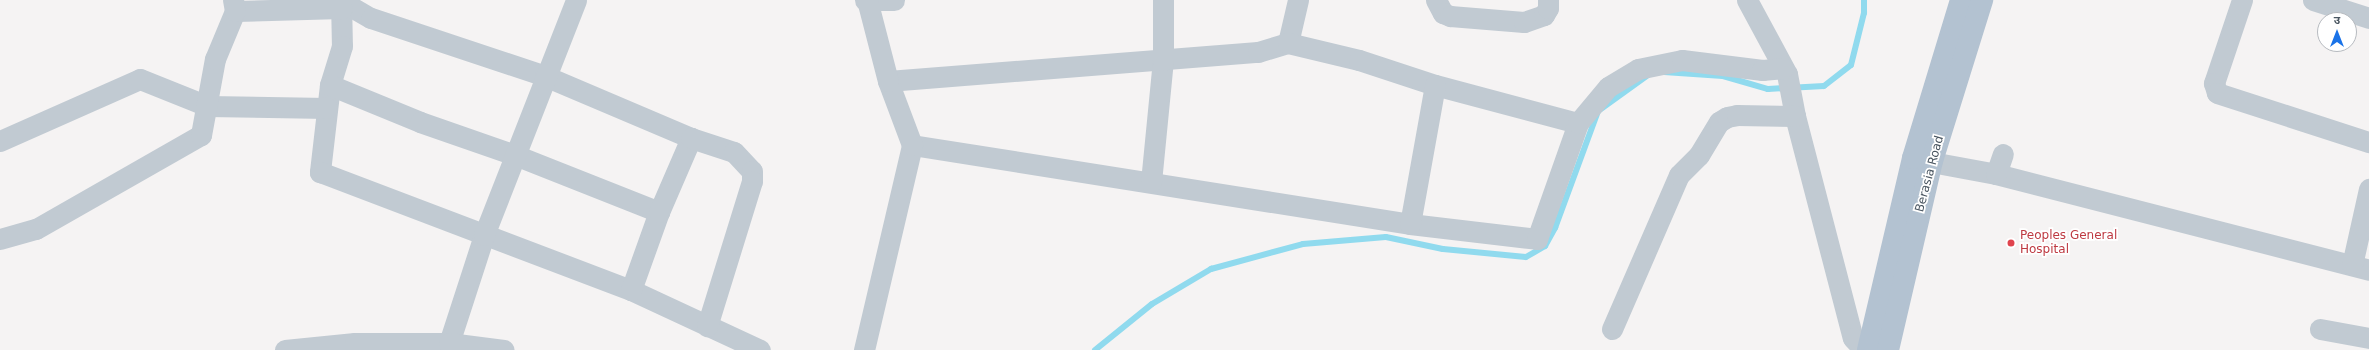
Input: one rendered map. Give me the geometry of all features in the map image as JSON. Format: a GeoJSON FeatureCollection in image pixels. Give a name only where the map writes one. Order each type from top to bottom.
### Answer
{"type":"FeatureCollection","features":[{"type":"Feature","properties":{"kind":"main road","name":"Berasia Road"},"geometry":{"type":"LineString","coordinates":[[1868,350],[1923,160],[1962,0]]}},
{"type":"Feature","properties":{"kind":"main road","name":"Berasia Road"},"geometry":{"type":"LineString","coordinates":[[1888,350],[1923,160],[1982,0]]}},
{"type":"Feature","properties":{"kind":"street"},"geometry":{"type":"LineString","coordinates":[[448,343],[484,235],[575,0]]}},
{"type":"Feature","properties":{"kind":"street"},"geometry":{"type":"LineString","coordinates":[[864,350],[912,145],[888,81],[866,0],[894,0]]}},
{"type":"Feature","properties":{"kind":"street"},"geometry":{"type":"LineString","coordinates":[[1151,182],[1164,60],[1164,0]]}},
{"type":"Feature","properties":{"kind":"street"},"geometry":{"type":"LineString","coordinates":[[1288,43],[1298,0]]}},
{"type":"Feature","properties":{"kind":"street"},"geometry":{"type":"LineString","coordinates":[[1436,0],[1442,13],[1450,16],[1524,22],[1544,15],[1548,8],[1548,0]]}},
{"type":"Feature","properties":{"kind":"street"},"geometry":{"type":"LineString","coordinates":[[1747,0],[1785,71],[1793,110],[1854,338],[1864,350]]}},
{"type":"Feature","properties":{"kind":"street"},"geometry":{"type":"LineString","coordinates":[[2242,0],[2214,83],[2217,93],[2369,142]]}},
{"type":"Feature","properties":{"kind":"street"},"geometry":{"type":"LineString","coordinates":[[2313,0],[2369,18]]}},
{"type":"Feature","properties":{"kind":"street"},"geometry":{"type":"LineString","coordinates":[[341,3],[342,46],[330,85],[320,172],[630,290],[760,350]]}},
{"type":"Feature","properties":{"kind":"street"},"geometry":{"type":"LineString","coordinates":[[0,239],[36,229],[201,135],[215,59],[234,6],[341,3],[371,18],[545,76],[691,138],[734,152],[752,171],[752,181],[707,326]]}},
{"type":"Feature","properties":{"kind":"street"},"geometry":{"type":"LineString","coordinates":[[888,81],[1258,52],[1288,43],[1358,60],[1435,85],[1578,123]]}},
{"type":"Feature","properties":{"kind":"street"},"geometry":{"type":"LineString","coordinates":[[912,145],[1410,224],[1537,239],[1578,123],[1608,88],[1638,69],[1682,60],[1762,70],[1785,71]]}},
{"type":"Feature","properties":{"kind":"street"},"geometry":{"type":"LineString","coordinates":[[0,141],[140,79],[207,106],[327,108]]}},
{"type":"Feature","properties":{"kind":"street"},"geometry":{"type":"LineString","coordinates":[[330,85],[420,122],[515,155],[659,212]]}},
{"type":"Feature","properties":{"kind":"street"},"geometry":{"type":"LineString","coordinates":[[1410,224],[1435,85]]}},
{"type":"Feature","properties":{"kind":"street"},"geometry":{"type":"LineString","coordinates":[[1612,329],[1679,175],[1700,155],[1719,122],[1727,117],[1737,115],[1793,110]]}},
{"type":"Feature","properties":{"kind":"street"},"geometry":{"type":"LineString","coordinates":[[630,290],[659,212],[691,138]]}},
{"type":"Feature","properties":{"kind":"street"},"geometry":{"type":"LineString","coordinates":[[1996,174],[2003,154]]}},
{"type":"Feature","properties":{"kind":"street"},"geometry":{"type":"LineString","coordinates":[[1923,160],[1996,174],[2361,267],[2369,189]]}},
{"type":"Feature","properties":{"kind":"street"},"geometry":{"type":"LineString","coordinates":[[2320,329],[2369,338]]}},
{"type":"Feature","properties":{"kind":"street"},"geometry":{"type":"LineString","coordinates":[[285,350],[448,343],[504,350]]}},
{"type":"Feature","properties":{"kind":"waterway"},"geometry":{"type":"LineString","coordinates":[[1664,72],[1723,76],[1768,89],[1824,86],[1851,65],[1864,13],[1864,0]]}},
{"type":"Feature","properties":{"kind":"waterway"},"geometry":{"type":"LineString","coordinates":[[1095,350],[1152,304],[1211,269],[1303,244],[1386,237],[1443,249],[1526,257],[1545,246],[1555,228],[1598,111],[1648,75]]}},
{"type":"Feature","properties":{"kind":"place","name":"Peoples General Hospital"},"geometry":{"type":"Point","coordinates":[2011,243]}}]}
